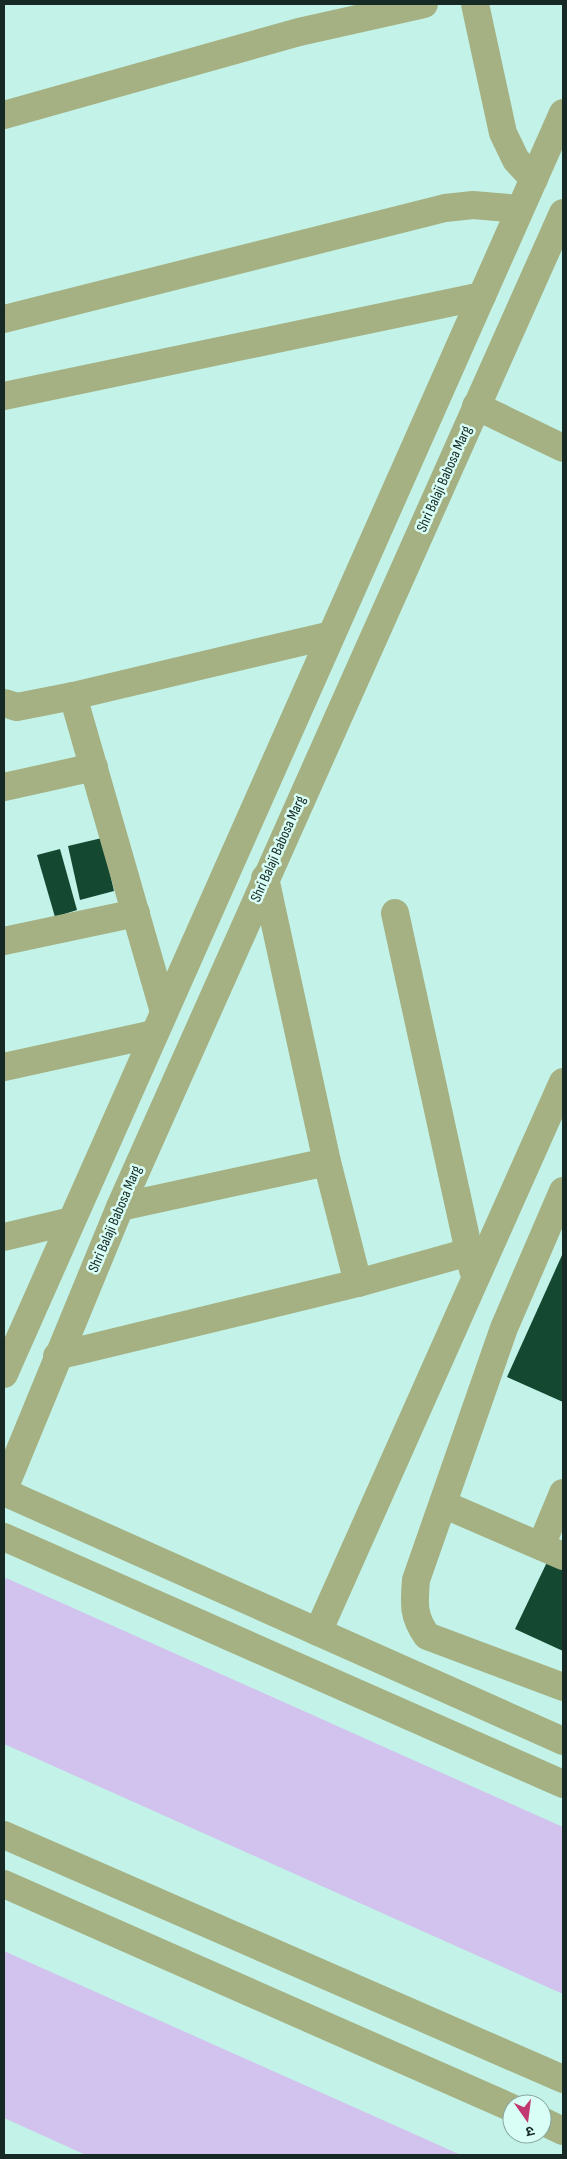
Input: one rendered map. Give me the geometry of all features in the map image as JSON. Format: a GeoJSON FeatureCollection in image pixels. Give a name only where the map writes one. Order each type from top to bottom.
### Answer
{"type":"FeatureCollection","features":[{"type":"Feature","properties":{"kind":"street"},"geometry":{"type":"LineString","coordinates":[[4,115],[299,32],[424,4]]}},
{"type":"Feature","properties":{"kind":"street"},"geometry":{"type":"LineString","coordinates":[[475,4],[503,133],[516,160],[534,179]]}},
{"type":"Feature","properties":{"kind":"street"},"geometry":{"type":"LineString","coordinates":[[5,1368],[563,113]]}},
{"type":"Feature","properties":{"kind":"street"},"geometry":{"type":"LineString","coordinates":[[4,319],[445,208],[474,205],[520,209]]}},
{"type":"Feature","properties":{"kind":"street","name":"Shri Balaji Babosa Marg"},"geometry":{"type":"LineString","coordinates":[[4,1490],[57,1356],[120,1207],[563,213]]}},
{"type":"Feature","properties":{"kind":"street"},"geometry":{"type":"LineString","coordinates":[[4,396],[482,296]]}},
{"type":"Feature","properties":{"kind":"street"},"geometry":{"type":"LineString","coordinates":[[476,406],[563,448]]}},
{"type":"Feature","properties":{"kind":"street"},"geometry":{"type":"LineString","coordinates":[[4,704],[17,707],[73,696],[331,636]]}},
{"type":"Feature","properties":{"kind":"street"},"geometry":{"type":"LineString","coordinates":[[73,696],[136,912],[159,1023]]}},
{"type":"Feature","properties":{"kind":"street"},"geometry":{"type":"LineString","coordinates":[[4,787],[94,767]]}},
{"type":"Feature","properties":{"kind":"street"},"geometry":{"type":"LineString","coordinates":[[265,878],[327,1162],[358,1283]]}},
{"type":"Feature","properties":{"kind":"street"},"geometry":{"type":"LineString","coordinates":[[4,941],[136,912]]}},
{"type":"Feature","properties":{"kind":"street"},"geometry":{"type":"LineString","coordinates":[[395,913],[475,1280]]}},
{"type":"Feature","properties":{"kind":"street"},"geometry":{"type":"LineString","coordinates":[[4,1067],[159,1023]]}},
{"type":"Feature","properties":{"kind":"street"},"geometry":{"type":"LineString","coordinates":[[318,1632],[563,1082]]}},
{"type":"Feature","properties":{"kind":"street"},"geometry":{"type":"LineString","coordinates":[[120,1207],[327,1162]]}},
{"type":"Feature","properties":{"kind":"street"},"geometry":{"type":"LineString","coordinates":[[563,1190],[504,1328],[416,1580],[414,1600],[417,1622],[427,1636],[563,1688]]}},
{"type":"Feature","properties":{"kind":"street"},"geometry":{"type":"LineString","coordinates":[[4,1237],[72,1221]]}},
{"type":"Feature","properties":{"kind":"street"},"geometry":{"type":"LineString","coordinates":[[57,1356],[358,1283],[469,1252]]}},
{"type":"Feature","properties":{"kind":"street"},"geometry":{"type":"LineString","coordinates":[[4,1490],[563,1741]]}},
{"type":"Feature","properties":{"kind":"street"},"geometry":{"type":"LineString","coordinates":[[443,1504],[552,1551],[563,1493]]}},
{"type":"Feature","properties":{"kind":"street"},"geometry":{"type":"LineString","coordinates":[[4,1537],[563,1784]]}},
{"type":"Feature","properties":{"kind":"street"},"geometry":{"type":"LineString","coordinates":[[4,1835],[563,2079]]}},
{"type":"Feature","properties":{"kind":"street"},"geometry":{"type":"LineString","coordinates":[[4,1884],[502,2104]]}},
{"type":"Feature","properties":{"kind":"shaded area"},"geometry":{"type":"Polygon","coordinates":[[[6,1578],[563,1827],[563,1994],[4,1744],[4,1584],[6,1578]]]}},
{"type":"Feature","properties":{"kind":"shaded area"},"geometry":{"type":"Polygon","coordinates":[[[4,1951],[461,2155],[86,2155],[4,2118],[4,1951]]]}},
{"type":"Feature","properties":{"kind":"building"},"geometry":{"type":"Polygon","coordinates":[[[102,838],[114,891],[80,900],[68,846],[102,838]]]}},
{"type":"Feature","properties":{"kind":"building"},"geometry":{"type":"Polygon","coordinates":[[[60,849],[77,910],[55,917],[37,855],[60,849]]]}},
{"type":"Feature","properties":{"kind":"building"},"geometry":{"type":"Polygon","coordinates":[[[563,1253],[563,1402],[507,1377],[563,1253]]]}},
{"type":"Feature","properties":{"kind":"building"},"geometry":{"type":"Polygon","coordinates":[[[549,1558],[563,1564],[563,1651],[515,1629],[549,1558]]]}}]}
